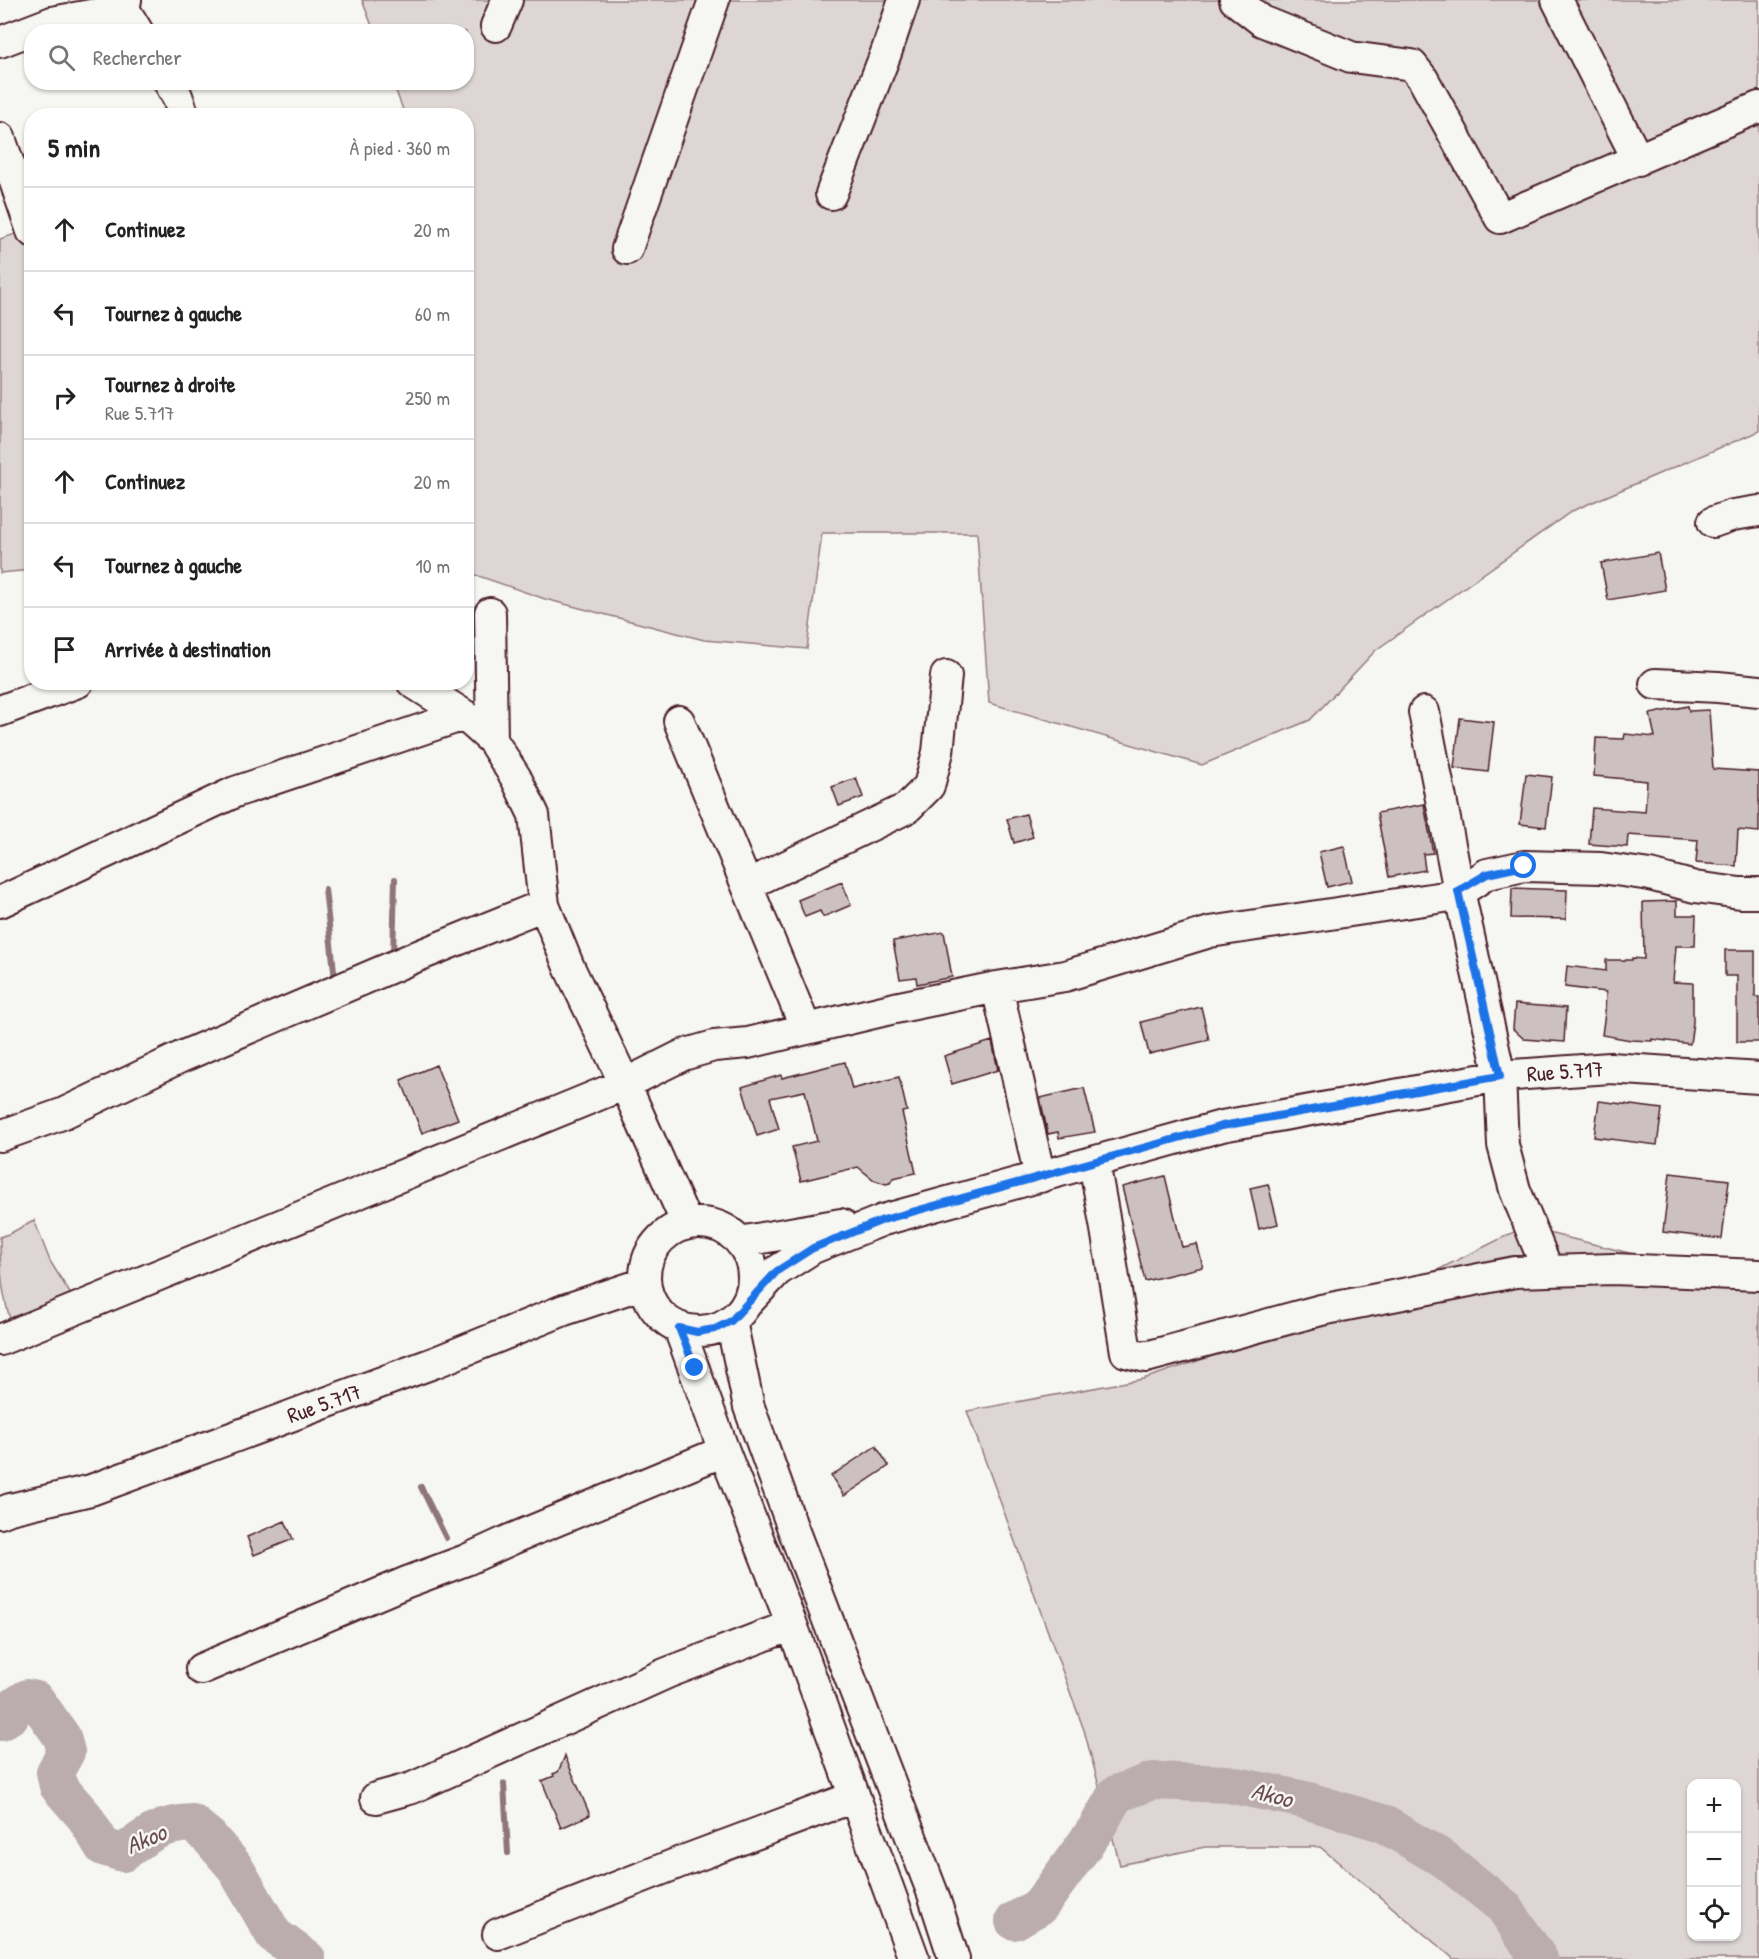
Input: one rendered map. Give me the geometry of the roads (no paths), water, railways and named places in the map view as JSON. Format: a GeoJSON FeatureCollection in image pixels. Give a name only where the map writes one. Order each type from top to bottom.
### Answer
{"type":"FeatureCollection","features":[{"type":"Feature","properties":{"kind":"street"},"geometry":{"type":"LineString","coordinates":[[627,249],[714,0]]}},
{"type":"Feature","properties":{"kind":"street"},"geometry":{"type":"LineString","coordinates":[[831,194],[886,53],[904,0]]}},
{"type":"Feature","properties":{"kind":"street"},"geometry":{"type":"LineString","coordinates":[[1235,0],[1262,21],[1351,57],[1412,65],[1423,79],[1500,218],[1759,107]]}},
{"type":"Feature","properties":{"kind":"street"},"geometry":{"type":"LineString","coordinates":[[1557,0],[1638,160]]}},
{"type":"Feature","properties":{"kind":"street"},"geometry":{"type":"LineString","coordinates":[[47,24],[129,13]]}},
{"type":"Feature","properties":{"kind":"street"},"geometry":{"type":"LineString","coordinates":[[0,42],[24,33]]}},
{"type":"Feature","properties":{"kind":"street"},"geometry":{"type":"LineString","coordinates":[[174,90],[181,108]]}},
{"type":"Feature","properties":{"kind":"street"},"geometry":{"type":"LineString","coordinates":[[0,138],[24,208]]}},
{"type":"Feature","properties":{"kind":"street"},"geometry":{"type":"LineString","coordinates":[[1713,522],[1733,515],[1759,511]]}},
{"type":"Feature","properties":{"kind":"street"},"geometry":{"type":"LineString","coordinates":[[490,613],[492,740]]}},
{"type":"Feature","properties":{"kind":"street"},"geometry":{"type":"LineString","coordinates":[[747,885],[907,808],[929,786],[938,752],[946,676]]}},
{"type":"Feature","properties":{"kind":"street"},"geometry":{"type":"LineString","coordinates":[[1655,684],[1759,691]]}},
{"type":"Feature","properties":{"kind":"street"},"geometry":{"type":"LineString","coordinates":[[0,711],[56,690]]}},
{"type":"Feature","properties":{"kind":"street"},"geometry":{"type":"LineString","coordinates":[[425,690],[464,715],[492,740],[516,778],[534,815],[544,905],[569,967],[625,1084],[687,1224]]}},
{"type":"Feature","properties":{"kind":"street"},"geometry":{"type":"LineString","coordinates":[[1424,712],[1458,891],[1500,1076],[1503,1144],[1515,1190],[1548,1271]]}},
{"type":"Feature","properties":{"kind":"street"},"geometry":{"type":"LineString","coordinates":[[0,902],[235,792],[464,715]]}},
{"type":"Feature","properties":{"kind":"street"},"geometry":{"type":"LineString","coordinates":[[679,721],[806,1029]]}},
{"type":"Feature","properties":{"kind":"street"},"geometry":{"type":"LineString","coordinates":[[0,1340],[625,1084],[683,1055],[714,1046],[748,1043],[997,987],[1065,976],[1210,932],[1444,897],[1487,874],[1524,866],[1601,868],[1650,874],[1695,887],[1759,893]]}},
{"type":"Feature","properties":{"kind":"street"},"geometry":{"type":"LineString","coordinates":[[0,1136],[62,1113],[192,1053],[413,958],[544,905]]}},
{"type":"Feature","properties":{"kind":"street"},"geometry":{"type":"LineString","coordinates":[[997,987],[1040,1177]]}},
{"type":"Feature","properties":{"kind":"street","name":"Rue 5.717"},"geometry":{"type":"LineString","coordinates":[[738,1313],[777,1271],[813,1248],[883,1220],[1222,1126],[1500,1076],[1610,1068],[1759,1078]]}},
{"type":"Feature","properties":{"kind":"street"},"geometry":{"type":"LineString","coordinates":[[1094,1162],[1126,1352],[1146,1357],[1321,1310],[1515,1272],[1612,1269],[1759,1275]]}},
{"type":"Feature","properties":{"kind":"street","name":"Rue 5.717"},"geometry":{"type":"LineString","coordinates":[[740,1242],[831,1225],[883,1220]]}},
{"type":"Feature","properties":{"kind":"street"},"geometry":{"type":"LineString","coordinates":[[701,1223],[729,1232],[740,1242],[749,1256],[753,1273],[752,1290],[738,1313],[715,1329],[697,1332],[679,1328],[656,1310],[645,1283],[646,1267],[651,1252],[672,1230],[687,1224],[701,1223]]}},
{"type":"Feature","properties":{"kind":"street","name":"Rue 5.717"},"geometry":{"type":"LineString","coordinates":[[3,1503],[91,1490],[436,1362],[564,1310],[645,1283]]}},
{"type":"Feature","properties":{"kind":"street"},"geometry":{"type":"LineString","coordinates":[[738,1313],[748,1407],[933,1894],[954,1959]]}},
{"type":"Feature","properties":{"kind":"street"},"geometry":{"type":"LineString","coordinates":[[679,1328],[724,1451],[792,1624],[914,1959]]}},
{"type":"Feature","properties":{"kind":"street"},"geometry":{"type":"LineString","coordinates":[[201,1669],[724,1451]]}},
{"type":"Feature","properties":{"kind":"street"},"geometry":{"type":"LineString","coordinates":[[376,1798],[412,1788],[667,1673],[792,1624]]}},
{"type":"Feature","properties":{"kind":"street"},"geometry":{"type":"LineString","coordinates":[[498,1934],[854,1797]]}},
{"type":"Feature","properties":{"kind":"waterway"},"geometry":{"type":"LineString","coordinates":[[393,957],[395,879]]}},
{"type":"Feature","properties":{"kind":"waterway"},"geometry":{"type":"LineString","coordinates":[[325,889],[335,980]]}},
{"type":"Feature","properties":{"kind":"waterway"},"geometry":{"type":"LineString","coordinates":[[421,1487],[446,1538]]}},
{"type":"Feature","properties":{"kind":"waterway","name":"Akoo"},"geometry":{"type":"LineString","coordinates":[[0,1722],[11,1715],[15,1706],[27,1698],[36,1700],[62,1737],[66,1752],[55,1772],[58,1786],[85,1817],[103,1847],[123,1853],[162,1828],[192,1823],[209,1837],[234,1866],[274,1935],[307,1959]]}},
{"type":"Feature","properties":{"kind":"waterway","name":"Akoo"},"geometry":{"type":"LineString","coordinates":[[1014,1921],[1040,1906],[1096,1829],[1116,1794],[1153,1781],[1228,1784],[1305,1800],[1382,1823],[1445,1860],[1504,1907],[1539,1959]]}},
{"type":"Feature","properties":{"kind":"waterway"},"geometry":{"type":"LineString","coordinates":[[504,1784],[508,1853]]}}]}
